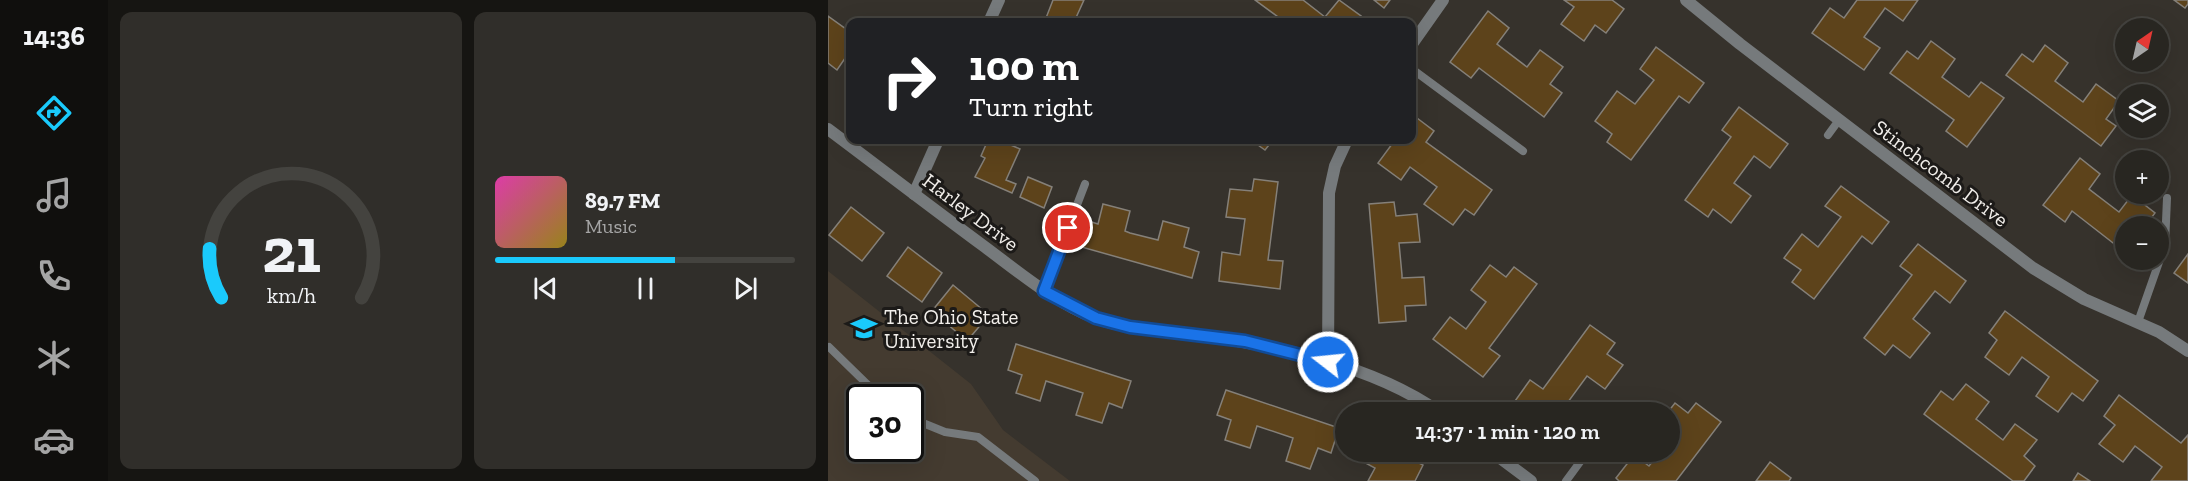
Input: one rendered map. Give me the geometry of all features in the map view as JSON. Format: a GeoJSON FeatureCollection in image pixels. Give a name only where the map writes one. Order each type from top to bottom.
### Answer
{"type":"FeatureCollection","features":[{"type":"Feature","properties":{"kind":"street"},"geometry":{"type":"LineString","coordinates":[[991,18],[999,0]]}},
{"type":"Feature","properties":{"kind":"street"},"geometry":{"type":"LineString","coordinates":[[1416,38],[1443,0]]}},
{"type":"Feature","properties":{"kind":"street","name":"Stinchcomb Drive"},"geometry":{"type":"LineString","coordinates":[[1686,0],[1839,120],[2041,273],[2084,299],[2138,322],[2188,351]]}},
{"type":"Feature","properties":{"kind":"street","name":"Harley Drive"},"geometry":{"type":"LineString","coordinates":[[828,129],[846,143]]}},
{"type":"Feature","properties":{"kind":"street","name":"Harley Drive"},"geometry":{"type":"LineString","coordinates":[[848,144],[1044,291],[1096,318],[1130,327],[1245,341],[1328,362],[1405,391],[1423,402]]}},
{"type":"Feature","properties":{"kind":"street"},"geometry":{"type":"LineString","coordinates":[[914,194],[936,144]]}},
{"type":"Feature","properties":{"kind":"street"},"geometry":{"type":"LineString","coordinates":[[1328,362],[1329,192],[1335,166],[1345,144]]}},
{"type":"Feature","properties":{"kind":"street"},"geometry":{"type":"LineString","coordinates":[[1505,462],[1531,481]]}},
{"type":"Feature","properties":{"kind":"lane"},"geometry":{"type":"LineString","coordinates":[[1416,72],[1523,151]]}},
{"type":"Feature","properties":{"kind":"lane"},"geometry":{"type":"LineString","coordinates":[[1828,135],[1839,120]]}},
{"type":"Feature","properties":{"kind":"lane"},"geometry":{"type":"LineString","coordinates":[[1044,291],[1085,184]]}},
{"type":"Feature","properties":{"kind":"lane"},"geometry":{"type":"LineString","coordinates":[[2138,322],[2165,245],[2167,204]]}},
{"type":"Feature","properties":{"kind":"lane"},"geometry":{"type":"LineString","coordinates":[[829,347],[867,384]]}},
{"type":"Feature","properties":{"kind":"lane"},"geometry":{"type":"LineString","coordinates":[[924,423],[945,432],[978,437],[1035,481]]}},
{"type":"Feature","properties":{"kind":"lane"},"geometry":{"type":"LineString","coordinates":[[1566,481],[1580,462]]}},
{"type":"Feature","properties":{"kind":"shaded area","name":"The Ohio State University"},"geometry":{"type":"Polygon","coordinates":[[[828,271],[971,384],[1003,430],[1070,481],[828,481],[828,271]]]}},
{"type":"Feature","properties":{"kind":"building"},"geometry":{"type":"Polygon","coordinates":[[[1053,0],[1084,0],[1076,18],[1046,18],[1053,0]]]}},
{"type":"Feature","properties":{"kind":"building"},"geometry":{"type":"Polygon","coordinates":[[[1255,0],[1303,0],[1325,17],[1339,0],[1361,16],[1359,18],[1280,18],[1255,0]]]}},
{"type":"Feature","properties":{"kind":"building"},"geometry":{"type":"Polygon","coordinates":[[[1374,0],[1390,0],[1384,8],[1374,0]]]}},
{"type":"Feature","properties":{"kind":"building"},"geometry":{"type":"Polygon","coordinates":[[[1564,0],[1612,0],[1624,9],[1606,33],[1595,25],[1584,41],[1561,24],[1574,7],[1564,0]]]}},
{"type":"Feature","properties":{"kind":"building"},"geometry":{"type":"Polygon","coordinates":[[[1857,0],[1918,0],[1903,21],[1885,8],[1864,37],[1880,48],[1864,70],[1812,33],[1830,8],[1844,18],[1857,0]]]}},
{"type":"Feature","properties":{"kind":"building"},"geometry":{"type":"Polygon","coordinates":[[[2174,0],[2188,0],[2188,4],[2185,8],[2174,0]]]}},
{"type":"Feature","properties":{"kind":"building"},"geometry":{"type":"Polygon","coordinates":[[[1488,11],[1509,28],[1497,44],[1527,67],[1540,50],[1563,67],[1550,84],[1562,93],[1544,117],[1479,68],[1471,78],[1450,62],[1488,11]]]}},
{"type":"Feature","properties":{"kind":"building"},"geometry":{"type":"Polygon","coordinates":[[[828,16],[846,29],[846,57],[837,70],[828,63],[828,16]]]}},
{"type":"Feature","properties":{"kind":"building"},"geometry":{"type":"Polygon","coordinates":[[[1931,41],[1955,59],[1942,77],[1969,97],[1981,82],[2004,98],[1967,147],[1946,131],[1954,120],[1890,73],[1907,51],[1918,59],[1931,41]]]}},
{"type":"Feature","properties":{"kind":"building"},"geometry":{"type":"Polygon","coordinates":[[[2045,45],[2068,63],[2055,81],[2083,102],[2096,84],[2115,98],[2115,107],[2106,119],[2115,127],[2101,146],[2006,75],[2022,54],[2033,62],[2045,45]]]}},
{"type":"Feature","properties":{"kind":"building"},"geometry":{"type":"Polygon","coordinates":[[[1656,47],[1704,83],[1689,103],[1679,96],[1631,160],[1607,142],[1612,134],[1595,121],[1617,91],[1635,104],[1654,80],[1640,69],[1656,47]]]}},
{"type":"Feature","properties":{"kind":"building"},"geometry":{"type":"Polygon","coordinates":[[[1739,107],[1788,144],[1770,168],[1754,156],[1734,183],[1751,196],[1731,223],[1713,209],[1708,217],[1685,200],[1731,137],[1722,130],[1739,107]]]}},
{"type":"Feature","properties":{"kind":"building"},"geometry":{"type":"Polygon","coordinates":[[[1416,117],[1434,131],[1426,142],[1492,190],[1474,215],[1465,209],[1453,225],[1424,204],[1437,187],[1410,167],[1401,180],[1378,163],[1392,144],[1416,144],[1416,117]]]}},
{"type":"Feature","properties":{"kind":"building"},"geometry":{"type":"Polygon","coordinates":[[[986,144],[1008,144],[1020,149],[1006,180],[1016,184],[1012,193],[975,177],[985,158],[981,156],[986,144]]]}},
{"type":"Feature","properties":{"kind":"building"},"geometry":{"type":"Polygon","coordinates":[[[1257,144],[1270,144],[1265,150],[1257,144]]]}},
{"type":"Feature","properties":{"kind":"building"},"geometry":{"type":"Polygon","coordinates":[[[2080,158],[2100,174],[2089,189],[2119,212],[2125,204],[2144,204],[2155,213],[2153,216],[2115,216],[2115,244],[2072,211],[2065,222],[2043,205],[2080,158]]]}},
{"type":"Feature","properties":{"kind":"building"},"geometry":{"type":"Polygon","coordinates":[[[1028,177],[1052,187],[1044,208],[1020,197],[1028,177]]]}},
{"type":"Feature","properties":{"kind":"building"},"geometry":{"type":"Polygon","coordinates":[[[1254,179],[1278,182],[1268,260],[1283,261],[1280,289],[1219,281],[1222,252],[1240,255],[1245,219],[1226,217],[1230,189],[1252,191],[1254,179]]]}},
{"type":"Feature","properties":{"kind":"building"},"geometry":{"type":"Polygon","coordinates":[[[1841,186],[1889,222],[1872,244],[1862,236],[1814,299],[1792,282],[1801,270],[1784,258],[1802,234],[1818,247],[1841,217],[1825,206],[1841,186]]]}},
{"type":"Feature","properties":{"kind":"building"},"geometry":{"type":"Polygon","coordinates":[[[1394,202],[1396,216],[1417,214],[1420,242],[1399,243],[1402,278],[1424,277],[1426,305],[1405,306],[1406,321],[1379,323],[1369,204],[1394,202]]]}},
{"type":"Feature","properties":{"kind":"building"},"geometry":{"type":"Polygon","coordinates":[[[1103,204],[1130,211],[1125,231],[1130,233],[1158,240],[1163,221],[1189,228],[1184,247],[1199,252],[1192,278],[1078,246],[1085,220],[1098,224],[1103,204]]]}},
{"type":"Feature","properties":{"kind":"building"},"geometry":{"type":"Polygon","coordinates":[[[851,207],[884,233],[862,261],[829,235],[851,207]]]}},
{"type":"Feature","properties":{"kind":"building"},"geometry":{"type":"Polygon","coordinates":[[[1918,244],[1966,281],[1950,303],[1935,291],[1913,319],[1930,333],[1910,358],[1893,345],[1885,355],[1864,338],[1912,275],[1900,266],[1918,244]]]}},
{"type":"Feature","properties":{"kind":"building"},"geometry":{"type":"Polygon","coordinates":[[[908,247],[942,273],[922,302],[887,276],[908,247]]]}},
{"type":"Feature","properties":{"kind":"building"},"geometry":{"type":"Polygon","coordinates":[[[2188,254],[2188,283],[2174,273],[2188,254]]]}},
{"type":"Feature","properties":{"kind":"building"},"geometry":{"type":"Polygon","coordinates":[[[1490,265],[1506,277],[1514,267],[1537,284],[1489,348],[1500,356],[1483,377],[1433,339],[1450,317],[1466,329],[1486,302],[1471,290],[1490,265]]]}},
{"type":"Feature","properties":{"kind":"building"},"geometry":{"type":"Polygon","coordinates":[[[953,285],[989,315],[967,341],[932,311],[953,285]]]}},
{"type":"Feature","properties":{"kind":"building"},"geometry":{"type":"Polygon","coordinates":[[[2005,311],[2098,381],[2083,401],[2072,393],[2058,412],[2036,396],[2049,377],[2022,357],[2009,375],[1985,357],[1997,340],[1989,333],[2005,311]]]}},
{"type":"Feature","properties":{"kind":"building"},"geometry":{"type":"Polygon","coordinates":[[[1590,325],[1615,343],[1607,354],[1623,365],[1605,389],[1587,376],[1568,402],[1515,401],[1530,380],[1543,389],[1590,325]]]}},
{"type":"Feature","properties":{"kind":"building"},"geometry":{"type":"Polygon","coordinates":[[[1016,344],[1131,381],[1122,408],[1109,403],[1102,423],[1076,415],[1083,393],[1046,381],[1040,401],[1016,393],[1022,375],[1008,370],[1016,344]]]}},
{"type":"Feature","properties":{"kind":"building"},"geometry":{"type":"Polygon","coordinates":[[[1966,384],[1989,402],[1976,419],[2003,440],[2015,424],[2037,440],[2024,456],[2035,466],[2024,481],[2013,481],[1924,414],[1941,391],[1953,400],[1966,384]]]}},
{"type":"Feature","properties":{"kind":"building"},"geometry":{"type":"Polygon","coordinates":[[[1226,390],[1335,427],[1335,440],[1331,453],[1318,448],[1310,469],[1286,461],[1293,438],[1257,426],[1250,448],[1225,440],[1231,420],[1217,415],[1226,390]]]}},
{"type":"Feature","properties":{"kind":"building"},"geometry":{"type":"Polygon","coordinates":[[[2119,395],[2181,443],[2188,435],[2188,481],[2151,481],[2162,467],[2135,446],[2123,462],[2099,444],[2115,425],[2104,416],[2119,395]]]}},
{"type":"Feature","properties":{"kind":"building"},"geometry":{"type":"Polygon","coordinates":[[[1696,403],[1721,422],[1676,481],[1619,481],[1616,478],[1629,462],[1644,462],[1649,466],[1652,462],[1680,462],[1680,407],[1688,413],[1696,403]]]}},
{"type":"Feature","properties":{"kind":"building"},"geometry":{"type":"Polygon","coordinates":[[[1364,462],[1417,462],[1423,465],[1415,481],[1368,481],[1375,468],[1364,462]]]}},
{"type":"Feature","properties":{"kind":"building"},"geometry":{"type":"Polygon","coordinates":[[[1770,462],[1791,478],[1789,481],[1756,481],[1770,462]]]}},
{"type":"Feature","properties":{"kind":"building"},"geometry":{"type":"Polygon","coordinates":[[[2078,473],[2090,481],[2073,481],[2078,473]]]}},
{"type":"Feature","properties":{"kind":"place","name":"The Ohio State University"},"geometry":{"type":"Point","coordinates":[864,328]}},
{"type":"Feature","properties":{"kind":"route"},"geometry":{"type":"LineString","coordinates":[[1068,228],[1044,291],[1070,306],[1096,318],[1130,327],[1245,341],[1288,350],[1328,362]]}}]}
